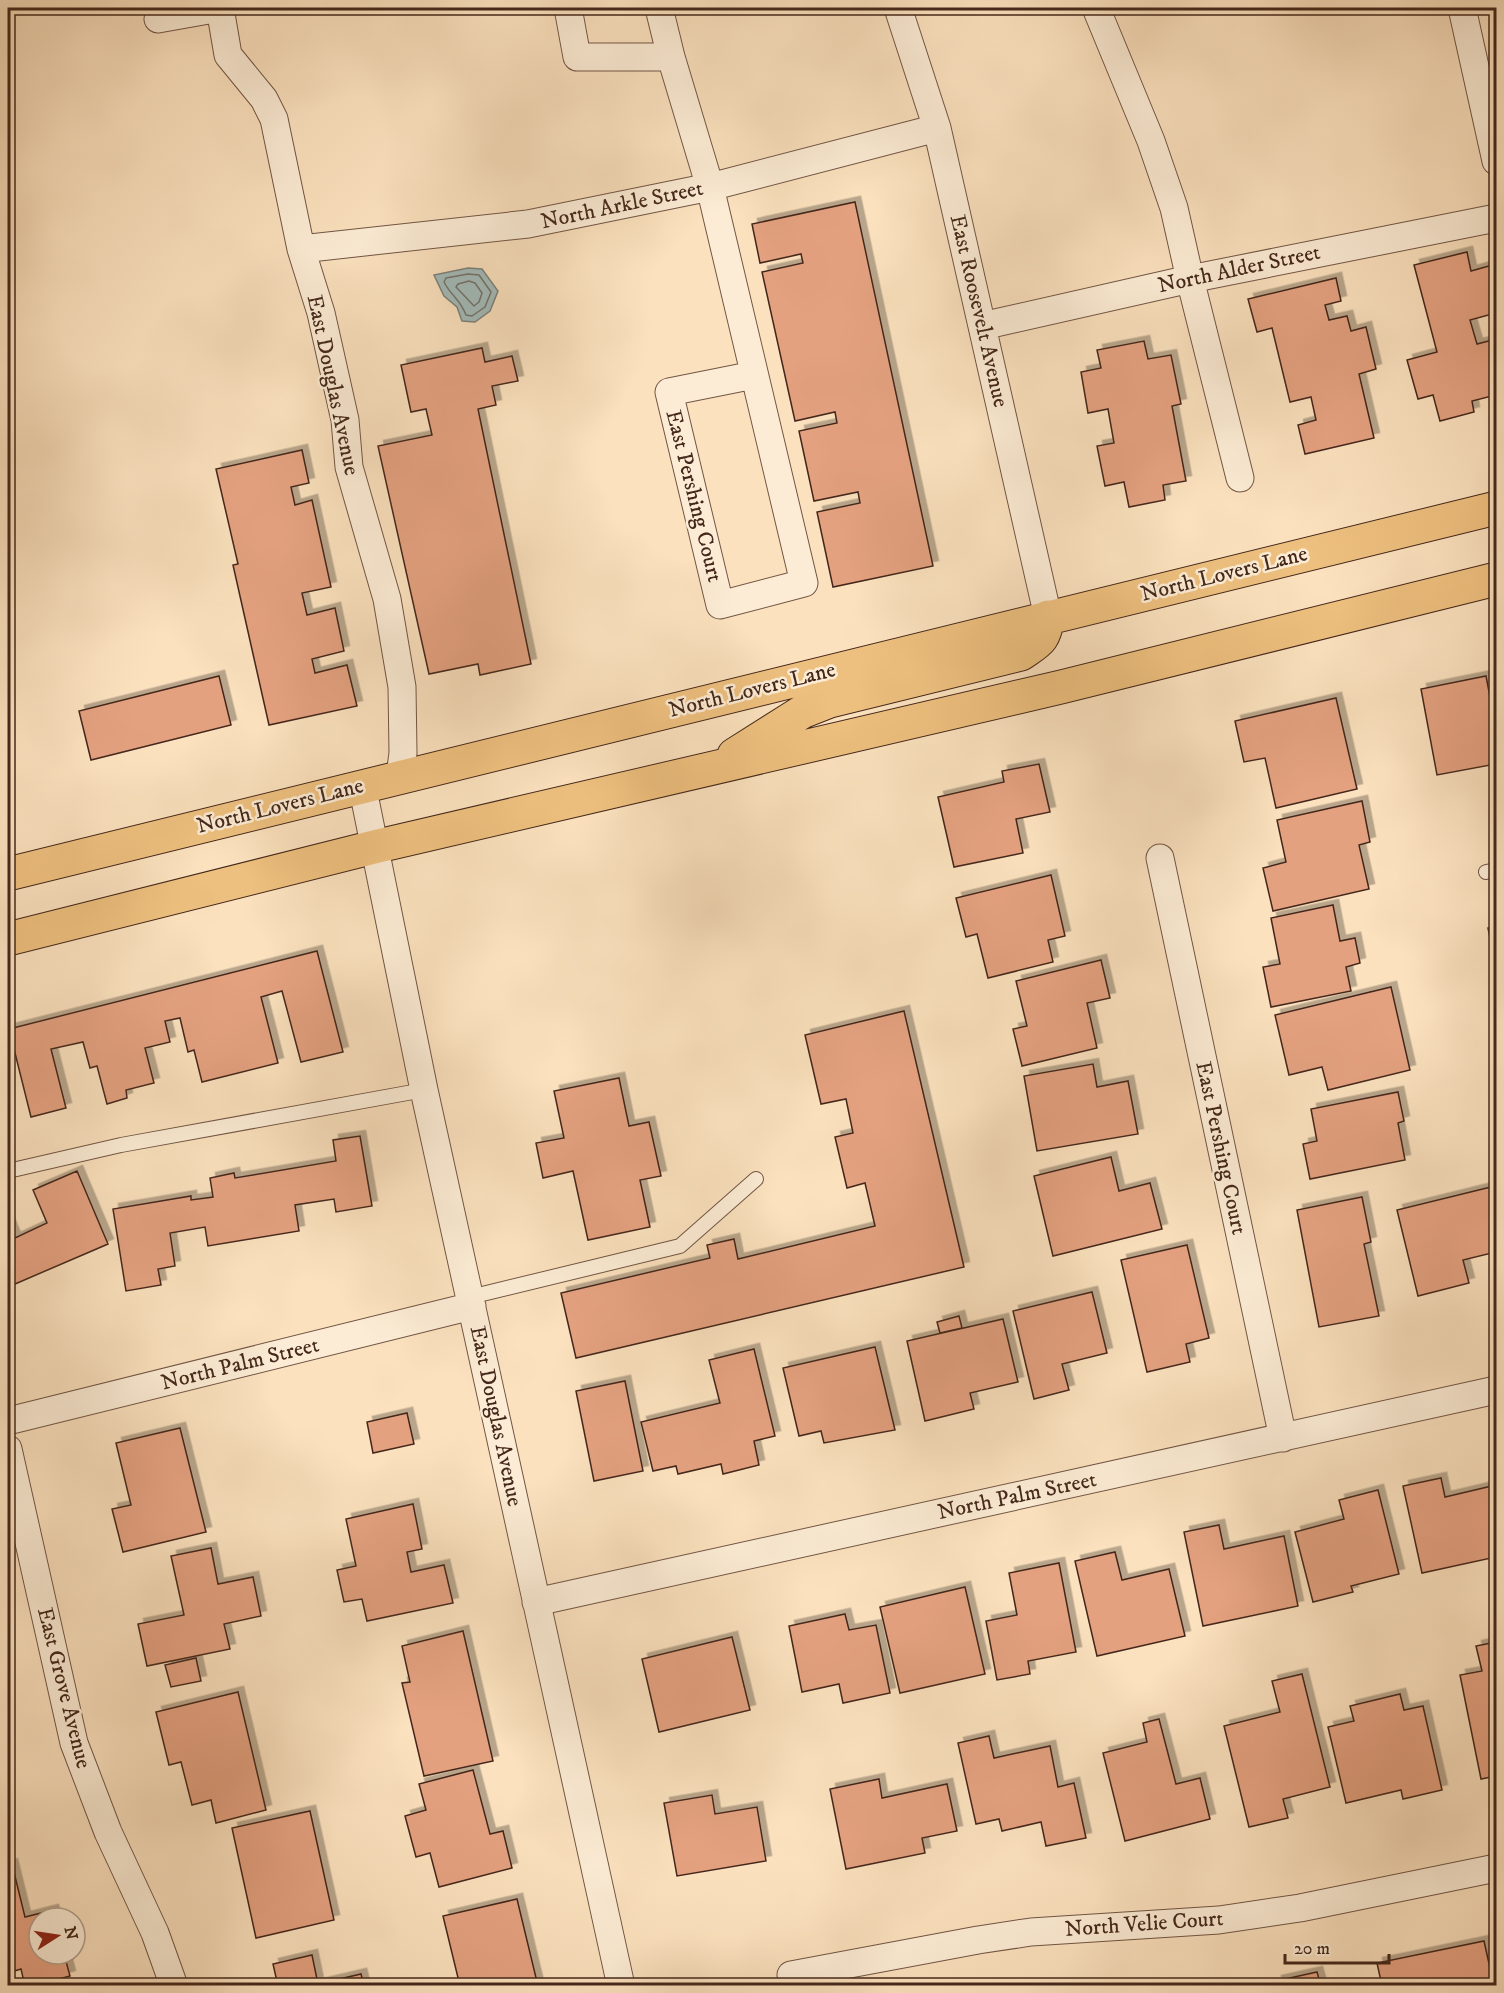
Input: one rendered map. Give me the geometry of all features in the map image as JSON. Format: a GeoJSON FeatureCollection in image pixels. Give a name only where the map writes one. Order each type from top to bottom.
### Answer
{"type":"FeatureCollection","features":[{"type":"Feature","properties":{"kind":"main road","name":"North Lovers Lane"},"geometry":{"type":"LineString","coordinates":[[8,874],[1497,508]]}},
{"type":"Feature","properties":{"kind":"main road"},"geometry":{"type":"LineString","coordinates":[[8,939],[374,847],[1061,687],[1497,579]]}},
{"type":"Feature","properties":{"kind":"main road"},"geometry":{"type":"LineString","coordinates":[[712,768],[802,712],[830,701],[1021,654],[1036,644],[1045,634],[1048,617]]}},
{"type":"Feature","properties":{"kind":"street","name":"East Douglas Avenue"},"geometry":{"type":"LineString","coordinates":[[158,19],[220,8],[228,55],[264,99],[274,119],[301,249],[321,313],[345,420],[349,467],[387,599],[402,687],[403,753],[400,776]]}},
{"type":"Feature","properties":{"kind":"street"},"geometry":{"type":"LineString","coordinates":[[568,8],[577,57],[671,57]]}},
{"type":"Feature","properties":{"kind":"street","name":"East Pershing Court"},"geometry":{"type":"LineString","coordinates":[[659,8],[671,57],[710,187],[804,583],[720,605],[669,392],[754,375]]}},
{"type":"Feature","properties":{"kind":"street","name":"East Roosevelt Avenue"},"geometry":{"type":"LineString","coordinates":[[898,8],[937,128],[1048,617]]}},
{"type":"Feature","properties":{"kind":"street"},"geometry":{"type":"LineString","coordinates":[[1096,8],[1151,141],[1174,208],[1240,478]]}},
{"type":"Feature","properties":{"kind":"street"},"geometry":{"type":"LineString","coordinates":[[1462,8],[1497,161]]}},
{"type":"Feature","properties":{"kind":"street","name":"North Arkle Street"},"geometry":{"type":"LineString","coordinates":[[301,249],[528,224],[710,187],[937,128]]}},
{"type":"Feature","properties":{"kind":"street","name":"North Alder Street"},"geometry":{"type":"LineString","coordinates":[[982,326],[1190,279],[1497,218]]}},
{"type":"Feature","properties":{"kind":"street","name":"East Douglas Avenue"},"geometry":{"type":"LineString","coordinates":[[362,786],[424,1090],[621,1986]]}},
{"type":"Feature","properties":{"kind":"street","name":"East Pershing Court"},"geometry":{"type":"LineString","coordinates":[[1160,858],[1283,1438]]}},
{"type":"Feature","properties":{"kind":"street","name":"North Palm Street"},"geometry":{"type":"LineString","coordinates":[[8,1421],[471,1301]]}},
{"type":"Feature","properties":{"kind":"street","name":"North Palm Street"},"geometry":{"type":"LineString","coordinates":[[536,1602],[1497,1390]]}},
{"type":"Feature","properties":{"kind":"street","name":"East Grove Avenue"},"geometry":{"type":"LineString","coordinates":[[8,1449],[74,1743],[108,1832],[155,1933],[174,1986]]}},
{"type":"Feature","properties":{"kind":"street","name":"North Velie Court"},"geometry":{"type":"LineString","coordinates":[[791,1975],[1031,1932],[1219,1920],[1300,1908],[1497,1868]]}},
{"type":"Feature","properties":{"kind":"lane"},"geometry":{"type":"LineString","coordinates":[[8,1171],[121,1145],[424,1090]]}},
{"type":"Feature","properties":{"kind":"lane"},"geometry":{"type":"LineString","coordinates":[[471,1301],[680,1246],[756,1179]]}},
{"type":"Feature","properties":{"kind":"water"},"geometry":{"type":"Polygon","coordinates":[[[468,268],[482,269],[498,291],[490,311],[475,322],[462,321],[457,307],[444,296],[434,275],[468,268]]]}},
{"type":"Feature","properties":{"kind":"building"},"geometry":{"type":"Polygon","coordinates":[[[855,202],[933,566],[833,587],[817,512],[860,503],[858,492],[814,501],[799,431],[837,423],[835,412],[795,421],[762,272],[803,263],[801,254],[760,263],[752,224],[855,202]]]}},
{"type":"Feature","properties":{"kind":"building"},"geometry":{"type":"Polygon","coordinates":[[[1467,252],[1471,271],[1496,264],[1496,313],[1470,320],[1477,344],[1496,339],[1496,395],[1472,401],[1474,412],[1440,421],[1433,395],[1418,399],[1407,360],[1437,352],[1414,265],[1467,252]]]}},
{"type":"Feature","properties":{"kind":"building"},"geometry":{"type":"Polygon","coordinates":[[[1336,278],[1341,301],[1325,305],[1329,320],[1347,316],[1351,331],[1366,327],[1376,369],[1359,374],[1374,438],[1305,454],[1298,425],[1316,420],[1311,397],[1290,402],[1272,328],[1257,332],[1248,299],[1336,278]]]}},
{"type":"Feature","properties":{"kind":"building"},"geometry":{"type":"Polygon","coordinates":[[[1144,341],[1148,359],[1171,355],[1181,404],[1172,406],[1186,481],[1163,485],[1165,500],[1129,507],[1124,482],[1105,486],[1097,446],[1114,443],[1108,409],[1088,413],[1081,372],[1101,368],[1097,350],[1144,341]]]}},
{"type":"Feature","properties":{"kind":"building"},"geometry":{"type":"Polygon","coordinates":[[[482,348],[485,362],[512,356],[518,381],[492,386],[496,405],[478,409],[531,664],[480,675],[478,664],[429,674],[378,446],[432,435],[426,409],[411,412],[401,365],[482,348]]]}},
{"type":"Feature","properties":{"kind":"building"},"geometry":{"type":"Polygon","coordinates":[[[302,450],[309,483],[291,487],[295,505],[312,500],[331,587],[302,593],[307,615],[335,608],[344,651],[312,659],[315,673],[347,665],[357,706],[269,725],[233,565],[238,564],[216,469],[302,450]]]}},
{"type":"Feature","properties":{"kind":"building"},"geometry":{"type":"Polygon","coordinates":[[[219,676],[231,725],[91,760],[79,711],[219,676]]]}},
{"type":"Feature","properties":{"kind":"building"},"geometry":{"type":"Polygon","coordinates":[[[1486,676],[1496,728],[1496,739],[1491,740],[1496,764],[1437,775],[1421,689],[1486,676]]]}},
{"type":"Feature","properties":{"kind":"building"},"geometry":{"type":"Polygon","coordinates":[[[1336,698],[1357,789],[1276,808],[1265,758],[1244,762],[1235,721],[1336,698]]]}},
{"type":"Feature","properties":{"kind":"building"},"geometry":{"type":"Polygon","coordinates":[[[1039,764],[1050,812],[1016,819],[1023,853],[954,867],[938,797],[1004,782],[1002,771],[1039,764]]]}},
{"type":"Feature","properties":{"kind":"building"},"geometry":{"type":"Polygon","coordinates":[[[1362,801],[1370,842],[1359,845],[1369,889],[1273,911],[1263,868],[1286,862],[1277,820],[1362,801]]]}},
{"type":"Feature","properties":{"kind":"building"},"geometry":{"type":"Polygon","coordinates":[[[1051,875],[1065,936],[1048,940],[1053,962],[988,978],[977,934],[966,937],[956,898],[1051,875]]]}},
{"type":"Feature","properties":{"kind":"building"},"geometry":{"type":"Polygon","coordinates":[[[1333,905],[1340,941],[1355,938],[1360,963],[1346,967],[1351,991],[1271,1007],[1263,967],[1280,964],[1271,918],[1333,905]]]}},
{"type":"Feature","properties":{"kind":"building"},"geometry":{"type":"Polygon","coordinates":[[[1496,926],[1496,967],[1488,928],[1496,926]]]}},
{"type":"Feature","properties":{"kind":"building"},"geometry":{"type":"Polygon","coordinates":[[[317,951],[343,1052],[301,1062],[282,991],[261,997],[278,1063],[202,1082],[194,1050],[188,1052],[180,1018],[165,1021],[170,1042],[145,1048],[154,1083],[126,1090],[127,1098],[107,1104],[97,1066],[90,1068],[83,1042],[51,1049],[66,1108],[31,1117],[9,1029],[317,951]]]}},
{"type":"Feature","properties":{"kind":"building"},"geometry":{"type":"Polygon","coordinates":[[[1101,960],[1110,998],[1087,1003],[1097,1048],[1022,1066],[1013,1029],[1027,1026],[1016,981],[1101,960]]]}},
{"type":"Feature","properties":{"kind":"building"},"geometry":{"type":"Polygon","coordinates":[[[1391,987],[1410,1070],[1328,1090],[1322,1067],[1289,1075],[1275,1015],[1391,987]]]}},
{"type":"Feature","properties":{"kind":"building"},"geometry":{"type":"Polygon","coordinates":[[[904,1011],[964,1267],[576,1358],[561,1293],[710,1258],[707,1245],[734,1239],[738,1259],[875,1226],[865,1183],[847,1188],[835,1137],[853,1133],[846,1099],[821,1104],[805,1035],[904,1011]]]}},
{"type":"Feature","properties":{"kind":"building"},"geometry":{"type":"Polygon","coordinates":[[[1093,1064],[1097,1087],[1128,1081],[1138,1134],[1037,1151],[1024,1076],[1093,1064]]]}},
{"type":"Feature","properties":{"kind":"building"},"geometry":{"type":"Polygon","coordinates":[[[619,1078],[629,1126],[649,1122],[661,1176],[640,1180],[650,1227],[588,1240],[573,1171],[543,1178],[536,1143],[564,1138],[554,1091],[619,1078]]]}},
{"type":"Feature","properties":{"kind":"building"},"geometry":{"type":"Polygon","coordinates":[[[1398,1092],[1404,1121],[1398,1123],[1405,1160],[1310,1179],[1303,1144],[1317,1141],[1311,1109],[1398,1092]]]}},
{"type":"Feature","properties":{"kind":"building"},"geometry":{"type":"Polygon","coordinates":[[[360,1136],[372,1206],[336,1212],[334,1199],[295,1205],[299,1231],[208,1246],[205,1227],[170,1233],[175,1266],[158,1269],[161,1285],[126,1291],[113,1209],[191,1196],[191,1200],[213,1197],[210,1178],[234,1173],[235,1178],[336,1161],[333,1140],[360,1136]]]}},
{"type":"Feature","properties":{"kind":"building"},"geometry":{"type":"Polygon","coordinates":[[[1111,1157],[1119,1191],[1150,1183],[1162,1229],[1053,1256],[1034,1176],[1111,1157]]]}},
{"type":"Feature","properties":{"kind":"building"},"geometry":{"type":"Polygon","coordinates":[[[77,1171],[108,1244],[8,1287],[8,1221],[15,1238],[47,1223],[33,1190],[77,1171]]]}},
{"type":"Feature","properties":{"kind":"building"},"geometry":{"type":"Polygon","coordinates":[[[1495,1186],[1496,1252],[1463,1260],[1469,1283],[1418,1296],[1397,1210],[1495,1186]]]}},
{"type":"Feature","properties":{"kind":"building"},"geometry":{"type":"Polygon","coordinates":[[[1362,1197],[1371,1242],[1364,1244],[1379,1316],[1319,1327],[1297,1210],[1362,1197]]]}},
{"type":"Feature","properties":{"kind":"building"},"geometry":{"type":"Polygon","coordinates":[[[1187,1245],[1209,1338],[1186,1344],[1190,1362],[1147,1372],[1121,1260],[1187,1245]]]}},
{"type":"Feature","properties":{"kind":"building"},"geometry":{"type":"Polygon","coordinates":[[[1092,1292],[1107,1353],[1062,1364],[1069,1390],[1034,1399],[1013,1311],[1092,1292]]]}},
{"type":"Feature","properties":{"kind":"building"},"geometry":{"type":"Polygon","coordinates":[[[959,1316],[962,1328],[940,1333],[937,1322],[959,1316]]]}},
{"type":"Feature","properties":{"kind":"building"},"geometry":{"type":"Polygon","coordinates":[[[1003,1319],[1018,1382],[970,1393],[974,1409],[925,1421],[907,1341],[1003,1319]]]}},
{"type":"Feature","properties":{"kind":"building"},"geometry":{"type":"Polygon","coordinates":[[[875,1347],[895,1430],[824,1443],[821,1431],[799,1436],[783,1368],[875,1347]]]}},
{"type":"Feature","properties":{"kind":"building"},"geometry":{"type":"Polygon","coordinates":[[[754,1349],[775,1436],[754,1441],[759,1465],[723,1474],[721,1464],[678,1474],[676,1466],[653,1471],[641,1422],[720,1403],[709,1360],[754,1349]]]}},
{"type":"Feature","properties":{"kind":"building"},"geometry":{"type":"Polygon","coordinates":[[[625,1381],[643,1471],[594,1481],[576,1391],[625,1381]]]}},
{"type":"Feature","properties":{"kind":"building"},"geometry":{"type":"Polygon","coordinates":[[[407,1413],[414,1444],[373,1453],[367,1422],[407,1413]]]}},
{"type":"Feature","properties":{"kind":"building"},"geometry":{"type":"Polygon","coordinates":[[[180,1428],[206,1532],[123,1552],[112,1509],[131,1505],[116,1443],[180,1428]]]}},
{"type":"Feature","properties":{"kind":"building"},"geometry":{"type":"Polygon","coordinates":[[[1441,1478],[1445,1497],[1496,1485],[1496,1557],[1422,1573],[1403,1486],[1441,1478]]]}},
{"type":"Feature","properties":{"kind":"building"},"geometry":{"type":"Polygon","coordinates":[[[1378,1490],[1399,1574],[1351,1586],[1353,1592],[1313,1602],[1295,1532],[1344,1519],[1339,1500],[1378,1490]]]}},
{"type":"Feature","properties":{"kind":"building"},"geometry":{"type":"Polygon","coordinates":[[[413,1504],[422,1549],[407,1552],[411,1572],[444,1565],[453,1603],[367,1621],[362,1599],[344,1602],[337,1570],[356,1566],[346,1519],[413,1504]]]}},
{"type":"Feature","properties":{"kind":"building"},"geometry":{"type":"Polygon","coordinates":[[[1219,1525],[1224,1549],[1284,1536],[1298,1606],[1203,1626],[1184,1532],[1219,1525]]]}},
{"type":"Feature","properties":{"kind":"building"},"geometry":{"type":"Polygon","coordinates":[[[211,1548],[218,1584],[253,1577],[261,1616],[224,1624],[230,1649],[147,1666],[138,1624],[184,1615],[171,1556],[211,1548]]]}},
{"type":"Feature","properties":{"kind":"building"},"geometry":{"type":"Polygon","coordinates":[[[1115,1552],[1122,1580],[1169,1569],[1185,1636],[1097,1656],[1075,1561],[1115,1552]]]}},
{"type":"Feature","properties":{"kind":"building"},"geometry":{"type":"Polygon","coordinates":[[[1059,1563],[1076,1652],[1028,1661],[1030,1674],[997,1680],[986,1621],[1017,1615],[1009,1573],[1059,1563]]]}},
{"type":"Feature","properties":{"kind":"building"},"geometry":{"type":"Polygon","coordinates":[[[965,1587],[985,1674],[900,1693],[880,1607],[965,1587]]]}},
{"type":"Feature","properties":{"kind":"building"},"geometry":{"type":"Polygon","coordinates":[[[845,1614],[849,1630],[876,1625],[890,1693],[843,1703],[839,1684],[802,1692],[789,1626],[845,1614]]]}},
{"type":"Feature","properties":{"kind":"building"},"geometry":{"type":"Polygon","coordinates":[[[463,1631],[493,1761],[424,1776],[402,1683],[410,1682],[402,1646],[463,1631]]]}},
{"type":"Feature","properties":{"kind":"building"},"geometry":{"type":"Polygon","coordinates":[[[732,1637],[750,1710],[659,1732],[642,1659],[732,1637]]]}},
{"type":"Feature","properties":{"kind":"building"},"geometry":{"type":"Polygon","coordinates":[[[1496,1642],[1496,1776],[1481,1779],[1460,1675],[1482,1671],[1476,1646],[1496,1642]]]}},
{"type":"Feature","properties":{"kind":"building"},"geometry":{"type":"Polygon","coordinates":[[[196,1658],[201,1681],[171,1687],[165,1665],[196,1658]]]}},
{"type":"Feature","properties":{"kind":"building"},"geometry":{"type":"Polygon","coordinates":[[[1302,1674],[1330,1787],[1283,1799],[1288,1818],[1249,1827],[1224,1726],[1280,1712],[1272,1681],[1302,1674]]]}},
{"type":"Feature","properties":{"kind":"building"},"geometry":{"type":"Polygon","coordinates":[[[238,1692],[266,1810],[216,1823],[211,1800],[192,1805],[181,1762],[169,1765],[156,1712],[238,1692]]]}},
{"type":"Feature","properties":{"kind":"building"},"geometry":{"type":"Polygon","coordinates":[[[1400,1694],[1404,1710],[1423,1706],[1442,1790],[1403,1799],[1401,1790],[1346,1803],[1328,1727],[1354,1721],[1350,1706],[1400,1694]]]}},
{"type":"Feature","properties":{"kind":"building"},"geometry":{"type":"Polygon","coordinates":[[[1159,1719],[1176,1784],[1200,1778],[1210,1819],[1125,1841],[1103,1753],[1147,1742],[1143,1723],[1159,1719]]]}},
{"type":"Feature","properties":{"kind":"building"},"geometry":{"type":"Polygon","coordinates":[[[989,1736],[994,1758],[1050,1746],[1058,1787],[1074,1783],[1086,1838],[1046,1846],[1041,1822],[1002,1831],[999,1819],[976,1824],[958,1743],[989,1736]]]}},
{"type":"Feature","properties":{"kind":"building"},"geometry":{"type":"Polygon","coordinates":[[[473,1770],[490,1834],[503,1831],[512,1868],[439,1887],[430,1853],[416,1857],[405,1816],[426,1810],[419,1784],[473,1770]]]}},
{"type":"Feature","properties":{"kind":"building"},"geometry":{"type":"Polygon","coordinates":[[[879,1779],[882,1798],[947,1784],[957,1831],[922,1838],[925,1853],[846,1869],[830,1789],[879,1779]]]}},
{"type":"Feature","properties":{"kind":"building"},"geometry":{"type":"Polygon","coordinates":[[[712,1795],[715,1814],[757,1807],[766,1861],[677,1876],[664,1803],[712,1795]]]}},
{"type":"Feature","properties":{"kind":"building"},"geometry":{"type":"Polygon","coordinates":[[[310,1811],[334,1920],[256,1938],[232,1828],[310,1811]]]}},
{"type":"Feature","properties":{"kind":"building"},"geometry":{"type":"Polygon","coordinates":[[[12,1864],[25,1917],[27,1916],[27,1966],[67,1966],[70,1976],[25,1986],[21,1969],[8,1973],[8,1866],[12,1864]]]}},
{"type":"Feature","properties":{"kind":"building"},"geometry":{"type":"Polygon","coordinates":[[[517,1899],[538,1986],[460,1986],[443,1916],[517,1899]]]}},
{"type":"Feature","properties":{"kind":"building"},"geometry":{"type":"Polygon","coordinates":[[[1484,1941],[1494,1986],[1382,1986],[1377,1963],[1484,1941]]]}},
{"type":"Feature","properties":{"kind":"building"},"geometry":{"type":"Polygon","coordinates":[[[312,1955],[318,1984],[361,1974],[364,1986],[278,1986],[273,1964],[312,1955]]]}},
{"type":"Feature","properties":{"kind":"building"},"geometry":{"type":"Polygon","coordinates":[[[1317,1972],[1321,1986],[1277,1986],[1276,1981],[1317,1972]]]}}]}
